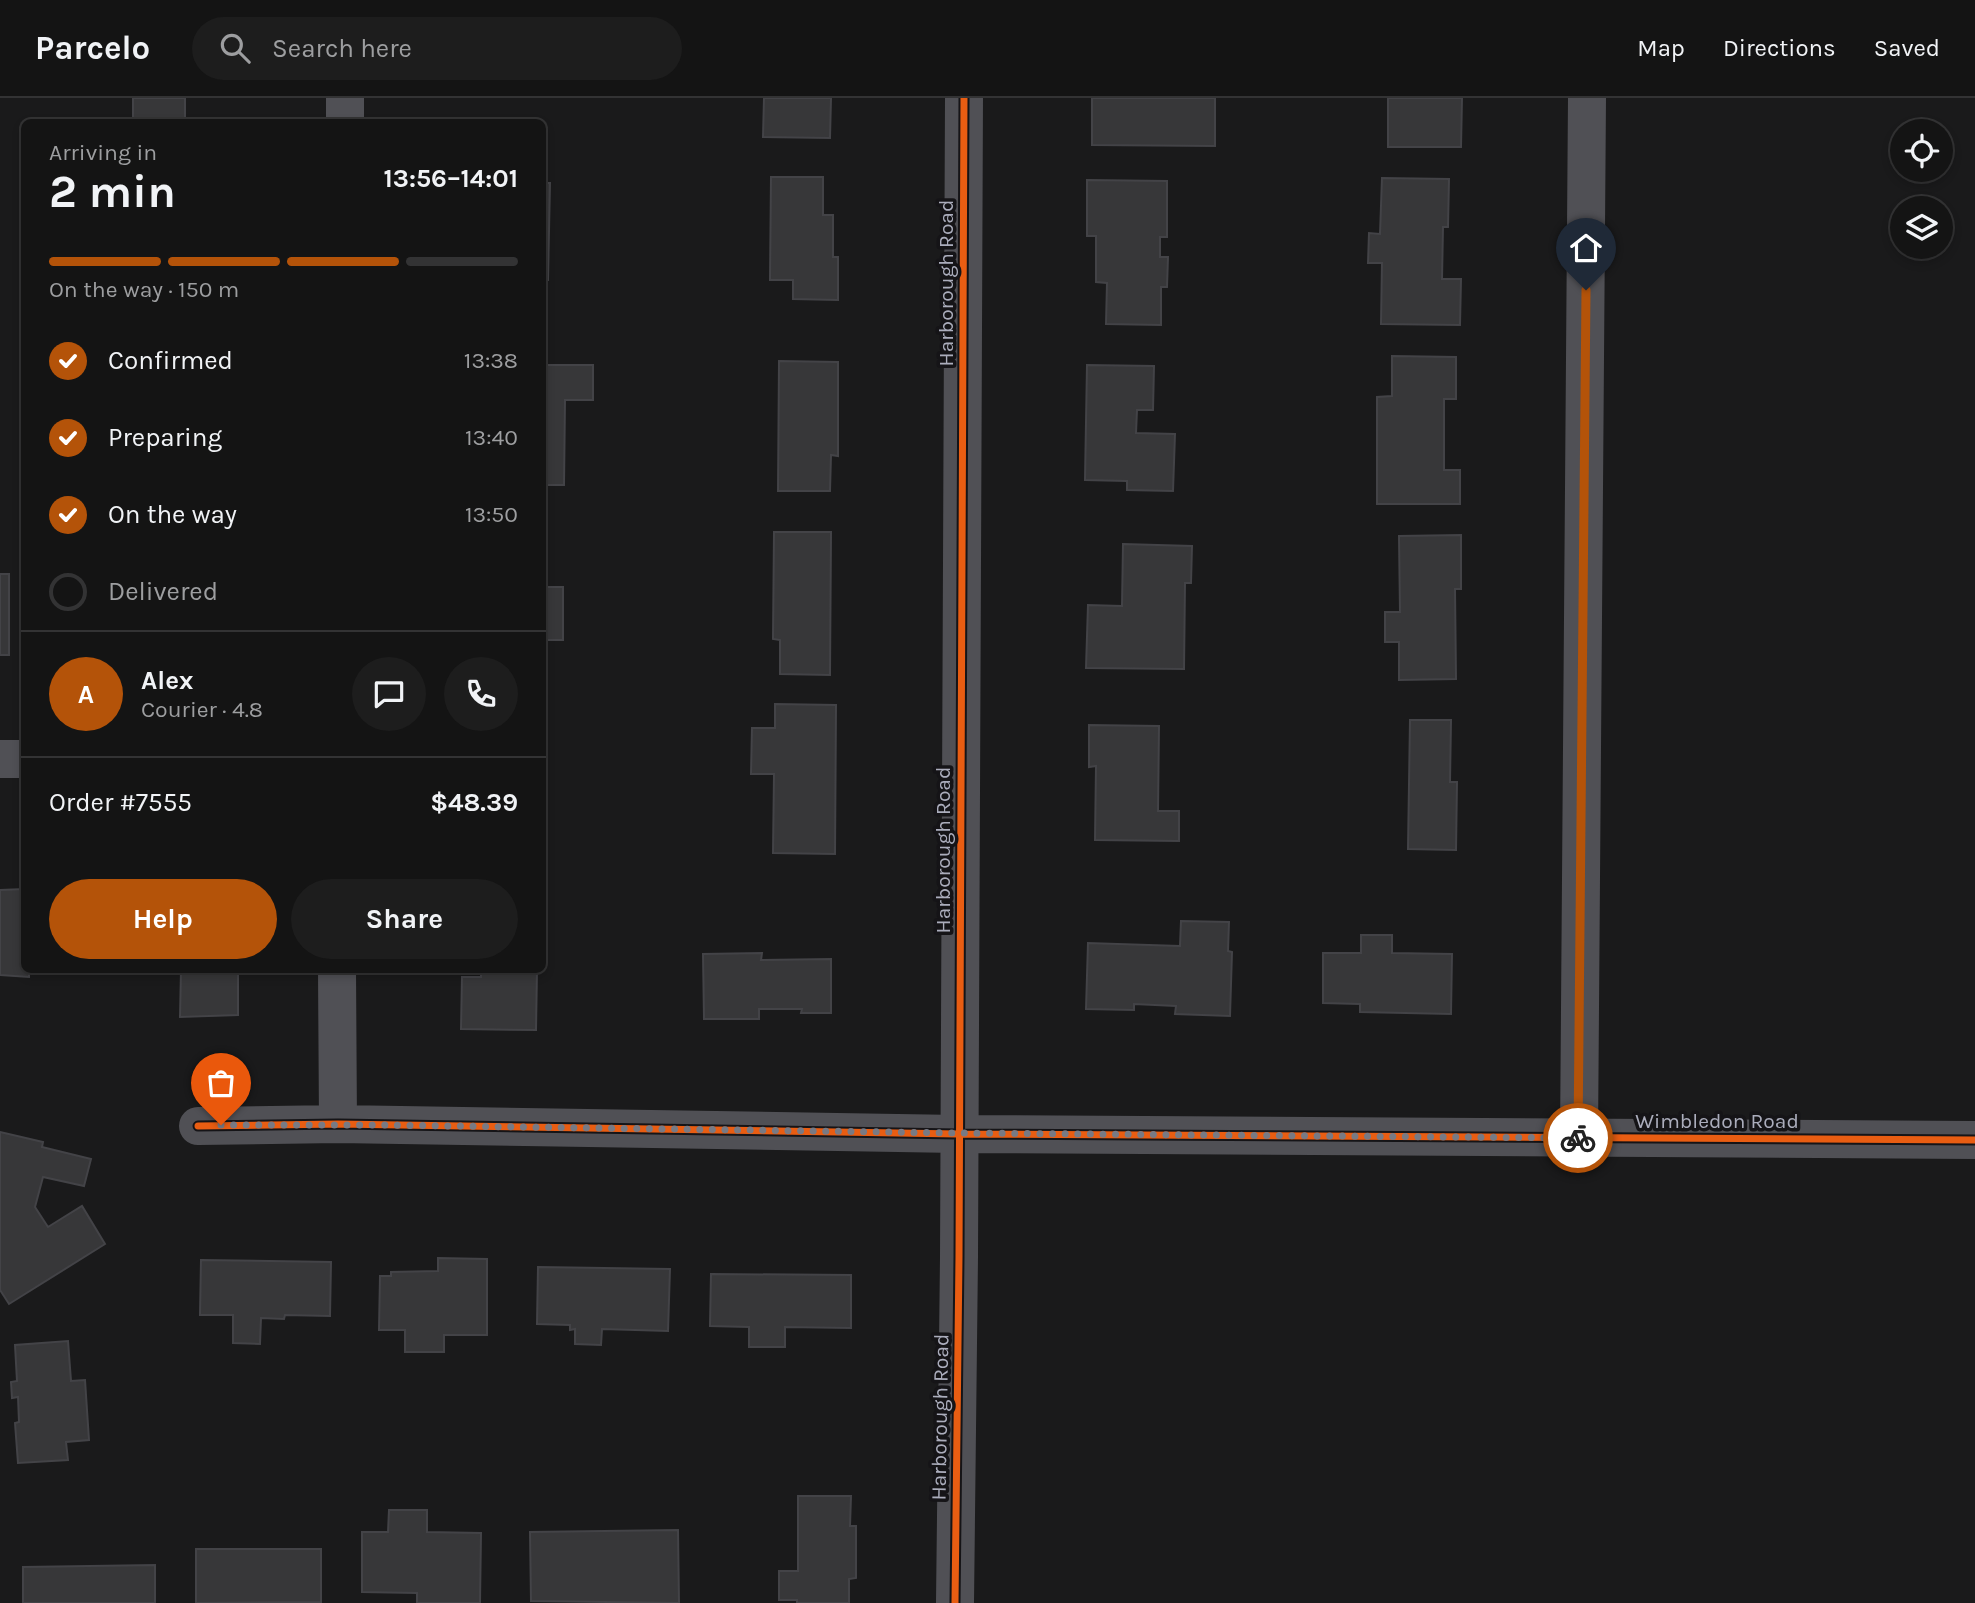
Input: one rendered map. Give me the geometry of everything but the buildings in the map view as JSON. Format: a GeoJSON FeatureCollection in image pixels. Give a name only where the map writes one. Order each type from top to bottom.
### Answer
{"type":"FeatureCollection","features":[{"type":"Feature","properties":{"kind":"street"},"geometry":{"type":"LineString","coordinates":[[345,98],[345,119]]}},
{"type":"Feature","properties":{"kind":"street","name":"Harborough Road"},"geometry":{"type":"LineString","coordinates":[[955,1603],[964,98]]}},
{"type":"Feature","properties":{"kind":"street"},"geometry":{"type":"LineString","coordinates":[[1578,1138],[1587,98]]}},
{"type":"Feature","properties":{"kind":"street"},"geometry":{"type":"LineString","coordinates":[[0,759],[21,759]]}},
{"type":"Feature","properties":{"kind":"street"},"geometry":{"type":"LineString","coordinates":[[337,973],[338,1124]]}},
{"type":"Feature","properties":{"kind":"street","name":"Wimbledon Road"},"geometry":{"type":"LineString","coordinates":[[198,1126],[338,1124],[958,1133],[1975,1140]]}},
{"type":"Feature","properties":{"kind":"cycle path"},"geometry":{"type":"LineString","coordinates":[[955,1603],[964,98]]}},
{"type":"Feature","properties":{"kind":"cycle path"},"geometry":{"type":"LineString","coordinates":[[198,1126],[338,1124],[958,1134],[1975,1140]]}},
{"type":"Feature","properties":{"kind":"way so far"},"geometry":{"type":"LineString","coordinates":[[221,1125],[338,1124],[653,1130],[1578,1138]]}},
{"type":"Feature","properties":{"kind":"route"},"geometry":{"type":"LineString","coordinates":[[1578,1138],[1586,290]]}}]}
